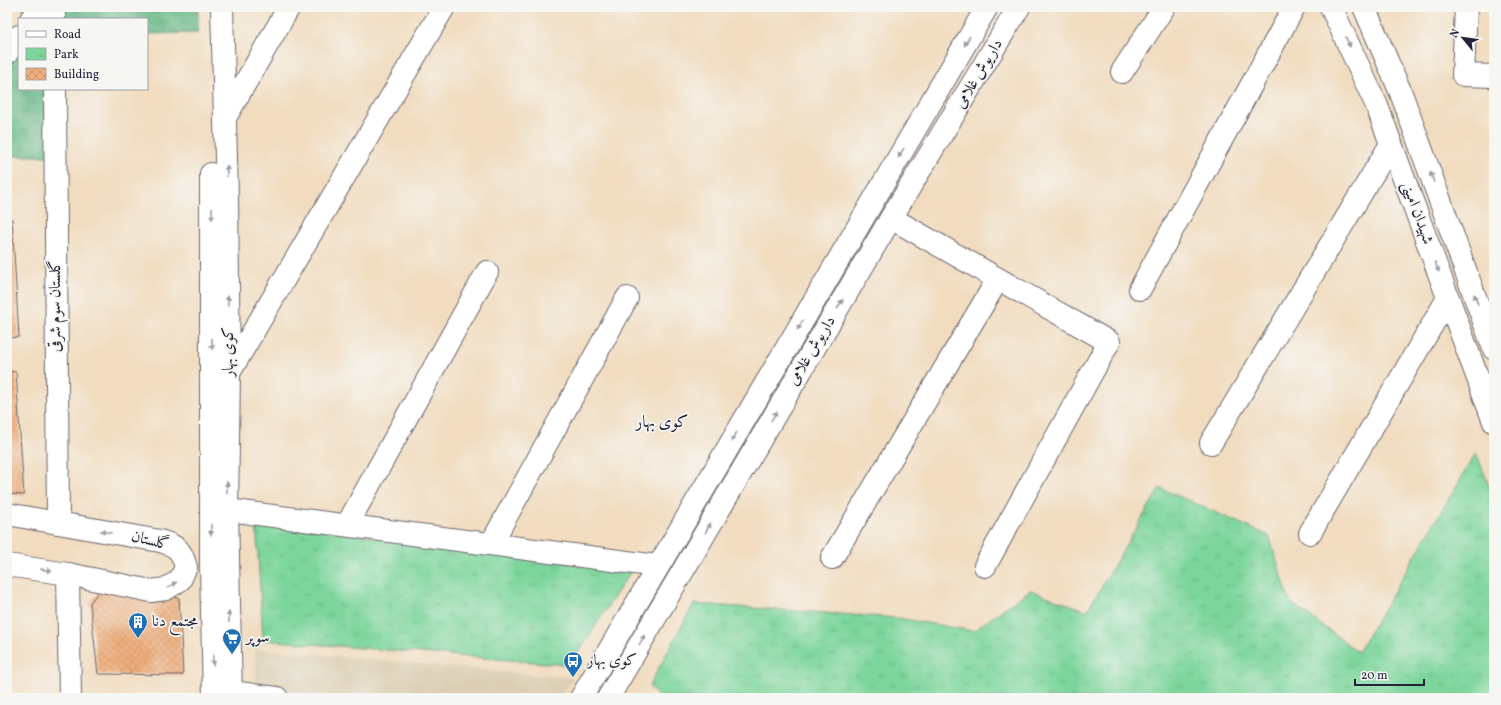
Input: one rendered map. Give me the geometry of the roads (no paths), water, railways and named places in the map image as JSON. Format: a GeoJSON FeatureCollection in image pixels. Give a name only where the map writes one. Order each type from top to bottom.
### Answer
{"type":"FeatureCollection","features":[{"type":"Feature","properties":{"kind":"street"},"geometry":{"type":"LineString","coordinates":[[32,18],[40,7]]}},
{"type":"Feature","properties":{"kind":"street"},"geometry":{"type":"LineString","coordinates":[[54,7],[54,18]]}},
{"type":"Feature","properties":{"kind":"street","name":"کوی بهار"},"geometry":{"type":"LineString","coordinates":[[207,7],[212,196],[220,373]]}},
{"type":"Feature","properties":{"kind":"street","name":"کوی بهار"},"geometry":{"type":"LineString","coordinates":[[222,7],[225,118],[219,509],[222,694]]}},
{"type":"Feature","properties":{"kind":"street"},"geometry":{"type":"LineString","coordinates":[[225,118],[289,7]]}},
{"type":"Feature","properties":{"kind":"street"},"geometry":{"type":"LineString","coordinates":[[220,373],[444,7]]}},
{"type":"Feature","properties":{"kind":"street","name":"داریوش غلامی"},"geometry":{"type":"LineString","coordinates":[[581,698],[987,7]]}},
{"type":"Feature","properties":{"kind":"street","name":"داریوش غلامی"},"geometry":{"type":"LineString","coordinates":[[608,698],[891,218],[1020,7]]}},
{"type":"Feature","properties":{"kind":"street"},"geometry":{"type":"LineString","coordinates":[[1122,72],[1164,7]]}},
{"type":"Feature","properties":{"kind":"street"},"geometry":{"type":"LineString","coordinates":[[1140,289],[1294,7]]}},
{"type":"Feature","properties":{"kind":"street","name":"شهیدان امینی"},"geometry":{"type":"LineString","coordinates":[[1332,7],[1377,106],[1494,422]]}},
{"type":"Feature","properties":{"kind":"street","name":"شهیدان امینی"},"geometry":{"type":"LineString","coordinates":[[1364,7],[1401,93],[1494,349]]}},
{"type":"Feature","properties":{"kind":"street"},"geometry":{"type":"LineString","coordinates":[[1466,7],[1463,75],[1494,76]]}},
{"type":"Feature","properties":{"kind":"street"},"geometry":{"type":"LineString","coordinates":[[7,53],[18,37]]}},
{"type":"Feature","properties":{"kind":"street","name":"گلستان سوم شرقی"},"geometry":{"type":"LineString","coordinates":[[55,90],[58,523]]}},
{"type":"Feature","properties":{"kind":"street"},"geometry":{"type":"LineString","coordinates":[[1211,443],[1391,144]]}},
{"type":"Feature","properties":{"kind":"street"},"geometry":{"type":"LineString","coordinates":[[891,218],[1109,342],[985,566]]}},
{"type":"Feature","properties":{"kind":"street"},"geometry":{"type":"LineString","coordinates":[[347,525],[487,272]]}},
{"type":"Feature","properties":{"kind":"street"},"geometry":{"type":"LineString","coordinates":[[832,558],[998,280]]}},
{"type":"Feature","properties":{"kind":"street"},"geometry":{"type":"LineString","coordinates":[[491,544],[627,298]]}},
{"type":"Feature","properties":{"kind":"street"},"geometry":{"type":"LineString","coordinates":[[1310,533],[1448,298]]}},
{"type":"Feature","properties":{"kind":"street"},"geometry":{"type":"LineString","coordinates":[[722,459],[742,469]]}},
{"type":"Feature","properties":{"kind":"street"},"geometry":{"type":"LineString","coordinates":[[219,509],[658,566]]}},
{"type":"Feature","properties":{"kind":"street","name":"گلستان"},"geometry":{"type":"LineString","coordinates":[[7,514],[160,541],[174,545],[183,555],[186,567],[180,580],[166,589],[152,591],[68,574],[7,564]]}},
{"type":"Feature","properties":{"kind":"street"},"geometry":{"type":"LineString","coordinates":[[68,574],[70,698]]}},
{"type":"Feature","properties":{"kind":"street"},"geometry":{"type":"LineString","coordinates":[[222,694],[277,698]]}},
{"type":"Feature","properties":{"kind":"place","name":"مجتمع دنا"},"geometry":{"type":"Point","coordinates":[138,639]}},
{"type":"Feature","properties":{"kind":"place","name":"سوپر"},"geometry":{"type":"Point","coordinates":[232,655]}},
{"type":"Feature","properties":{"kind":"place","name":"کوی بهار"},"geometry":{"type":"Point","coordinates":[573,678]}},
{"type":"Feature","properties":{"kind":"district","name":"کوی بهار"},"geometry":{"type":"Point","coordinates":[662,422]}}]}
